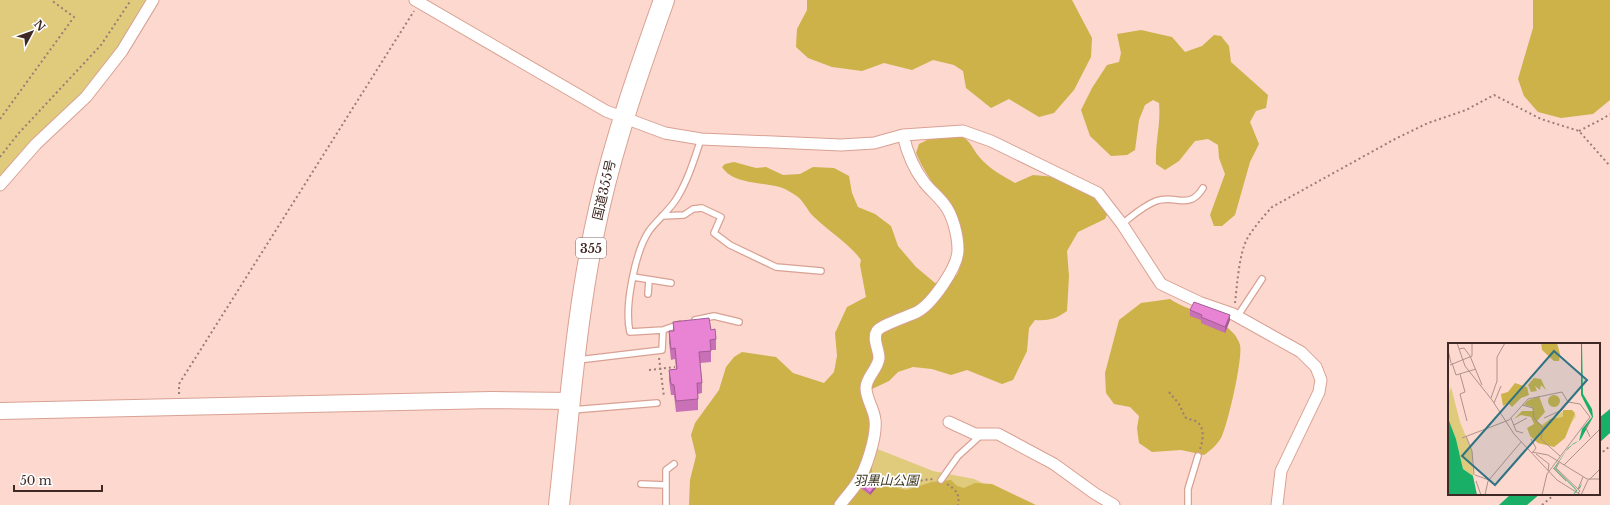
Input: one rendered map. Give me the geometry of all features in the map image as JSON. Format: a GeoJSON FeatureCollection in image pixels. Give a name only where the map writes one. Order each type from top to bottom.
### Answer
{"type":"FeatureCollection","features":[{"type":"Feature","properties":{"kind":"highway","name":"国道355号"},"geometry":{"type":"LineString","coordinates":[[559,505],[587,268],[600,205],[623,118],[664,0]]}},
{"type":"Feature","properties":{"kind":"street"},"geometry":{"type":"LineString","coordinates":[[0,185],[36,144],[86,97],[122,51],[153,0]]}},
{"type":"Feature","properties":{"kind":"street"},"geometry":{"type":"LineString","coordinates":[[417,1],[560,86],[606,111],[665,133],[701,139],[841,145],[874,143],[903,135],[962,131],[991,141],[1098,193],[1122,224],[1161,284],[1201,303],[1235,316],[1301,352],[1316,367],[1321,380],[1319,392],[1281,471],[1277,505]]}},
{"type":"Feature","properties":{"kind":"street"},"geometry":{"type":"LineString","coordinates":[[840,505],[857,483],[862,473],[875,432],[873,412],[866,389],[867,382],[877,367],[879,359],[876,337],[877,332],[881,327],[897,322],[923,307],[950,275],[957,257],[958,249],[949,210],[918,172],[907,152],[903,135]]}},
{"type":"Feature","properties":{"kind":"street"},"geometry":{"type":"LineString","coordinates":[[0,411],[492,400],[570,406]]}},
{"type":"Feature","properties":{"kind":"street"},"geometry":{"type":"LineString","coordinates":[[949,422],[982,434],[998,434],[1054,464],[1094,493],[1114,505]]}},
{"type":"Feature","properties":{"kind":"lane"},"geometry":{"type":"LineString","coordinates":[[701,139],[684,186],[675,201],[649,232],[642,246],[634,277],[628,324],[630,332],[663,330],[714,316],[739,322]]}},
{"type":"Feature","properties":{"kind":"lane"},"geometry":{"type":"LineString","coordinates":[[1122,224],[1144,208],[1157,201],[1190,200],[1197,197],[1203,188]]}},
{"type":"Feature","properties":{"kind":"lane"},"geometry":{"type":"LineString","coordinates":[[662,216],[684,215],[693,209],[702,208],[721,217],[714,233],[730,245],[776,267],[821,271]]}},
{"type":"Feature","properties":{"kind":"lane"},"geometry":{"type":"LineString","coordinates":[[634,277],[670,283]]}},
{"type":"Feature","properties":{"kind":"lane"},"geometry":{"type":"LineString","coordinates":[[1235,316],[1262,279]]}},
{"type":"Feature","properties":{"kind":"lane"},"geometry":{"type":"LineString","coordinates":[[648,294],[649,280]]}},
{"type":"Feature","properties":{"kind":"lane"},"geometry":{"type":"LineString","coordinates":[[576,361],[662,350],[663,330]]}},
{"type":"Feature","properties":{"kind":"lane"},"geometry":{"type":"LineString","coordinates":[[570,406],[657,403]]}},
{"type":"Feature","properties":{"kind":"lane"},"geometry":{"type":"LineString","coordinates":[[941,480],[962,452],[982,434]]}},
{"type":"Feature","properties":{"kind":"lane"},"geometry":{"type":"LineString","coordinates":[[1188,505],[1188,489],[1198,456]]}},
{"type":"Feature","properties":{"kind":"lane"},"geometry":{"type":"LineString","coordinates":[[666,505],[666,470],[674,464]]}},
{"type":"Feature","properties":{"kind":"lane"},"geometry":{"type":"LineString","coordinates":[[642,484],[666,485]]}},
{"type":"Feature","properties":{"kind":"path"},"geometry":{"type":"LineString","coordinates":[[0,119],[74,17],[51,0]]}},
{"type":"Feature","properties":{"kind":"path"},"geometry":{"type":"LineString","coordinates":[[0,157],[18,134],[101,45],[131,0]]}},
{"type":"Feature","properties":{"kind":"path"},"geometry":{"type":"LineString","coordinates":[[180,407],[178,384],[417,1]]}},
{"type":"Feature","properties":{"kind":"path"},"geometry":{"type":"LineString","coordinates":[[1235,316],[1239,269],[1246,240],[1257,224],[1272,207],[1352,162],[1428,122],[1466,110],[1494,95],[1541,120],[1579,131],[1610,166]]}},
{"type":"Feature","properties":{"kind":"path"},"geometry":{"type":"LineString","coordinates":[[1579,131],[1610,114]]}},
{"type":"Feature","properties":{"kind":"path"},"geometry":{"type":"LineString","coordinates":[[657,403],[664,402],[658,350]]}},
{"type":"Feature","properties":{"kind":"path"},"geometry":{"type":"LineString","coordinates":[[649,370],[675,367]]}},
{"type":"Feature","properties":{"kind":"path"},"geometry":{"type":"LineString","coordinates":[[1169,392],[1180,404],[1185,417],[1196,421],[1201,427],[1201,446],[1198,456]]}},
{"type":"Feature","properties":{"kind":"path"},"geometry":{"type":"LineString","coordinates":[[1600,454],[1610,446]]}},
{"type":"Feature","properties":{"kind":"path"},"geometry":{"type":"LineString","coordinates":[[862,473],[904,486],[928,479],[941,480],[957,491],[958,505]]}},
{"type":"Feature","properties":{"kind":"path"},"geometry":{"type":"LineString","coordinates":[[1542,505],[1554,495]]}},
{"type":"Feature","properties":{"kind":"green space"},"geometry":{"type":"Polygon","coordinates":[[[0,0],[153,0],[122,51],[0,180],[0,0]]]}},
{"type":"Feature","properties":{"kind":"green space","name":"羽黒山公園"},"geometry":{"type":"Polygon","coordinates":[[[875,448],[933,471],[974,479],[1029,505],[837,505],[875,448]]]}},
{"type":"Feature","properties":{"kind":"shaded area"},"geometry":{"type":"Polygon","coordinates":[[[807,0],[1072,0],[1092,38],[1091,57],[1074,90],[1054,113],[1039,117],[1009,99],[991,108],[966,88],[963,71],[954,65],[933,60],[912,70],[884,63],[862,71],[832,67],[808,58],[796,47],[797,29],[807,10],[807,0]]]}},
{"type":"Feature","properties":{"kind":"shaded area"},"geometry":{"type":"Polygon","coordinates":[[[1533,0],[1610,0],[1610,100],[1593,114],[1561,118],[1538,112],[1524,96],[1518,79],[1533,28],[1533,0]]]}},
{"type":"Feature","properties":{"kind":"shaded area"},"geometry":{"type":"Polygon","coordinates":[[[1141,30],[1172,37],[1185,52],[1202,46],[1214,35],[1221,36],[1229,46],[1231,62],[1268,95],[1266,108],[1256,111],[1250,122],[1259,144],[1250,162],[1235,215],[1222,226],[1214,226],[1210,215],[1225,174],[1219,158],[1218,145],[1208,139],[1195,141],[1179,161],[1165,170],[1156,164],[1159,103],[1153,100],[1145,105],[1139,120],[1135,150],[1127,155],[1111,156],[1090,136],[1081,110],[1092,88],[1107,65],[1119,62],[1121,53],[1117,34],[1141,30]]]}},
{"type":"Feature","properties":{"kind":"shaded area"},"geometry":{"type":"Polygon","coordinates":[[[946,135],[954,135],[965,138],[988,166],[1015,183],[1033,175],[1056,177],[1101,200],[1109,211],[1105,219],[1078,232],[1067,251],[1069,276],[1067,311],[1052,319],[1035,320],[1029,328],[1027,351],[1013,380],[1002,384],[967,370],[951,375],[932,369],[913,367],[898,372],[889,381],[872,389],[866,399],[871,424],[872,472],[889,486],[906,490],[932,482],[951,480],[957,486],[964,488],[975,483],[992,484],[1036,505],[689,505],[690,480],[696,456],[691,435],[695,423],[719,390],[726,367],[734,357],[742,352],[776,357],[793,373],[824,383],[834,372],[837,356],[835,333],[847,307],[866,297],[860,265],[861,260],[851,248],[813,216],[798,197],[785,189],[734,177],[727,173],[722,167],[725,164],[734,162],[756,168],[766,167],[783,175],[800,174],[813,167],[834,168],[849,176],[852,193],[858,207],[875,214],[891,226],[898,246],[916,267],[935,283],[957,275],[963,257],[962,241],[953,214],[922,166],[916,153],[919,144],[929,139],[946,135]]]}},
{"type":"Feature","properties":{"kind":"shaded area"},"geometry":{"type":"Polygon","coordinates":[[[1170,299],[1226,326],[1237,338],[1240,345],[1237,376],[1224,431],[1217,443],[1204,455],[1181,450],[1152,452],[1139,443],[1137,428],[1139,416],[1130,407],[1114,404],[1106,393],[1105,373],[1119,320],[1141,303],[1170,299]]]}},
{"type":"Feature","properties":{"kind":"shaded area"},"geometry":{"type":"Polygon","coordinates":[[[1610,409],[1610,433],[1600,442],[1600,417],[1610,409]]]}},
{"type":"Feature","properties":{"kind":"shaded area"},"geometry":{"type":"Polygon","coordinates":[[[1510,495],[1539,495],[1527,505],[1499,505],[1510,495]]]}},
{"type":"Feature","properties":{"kind":"building"},"geometry":{"type":"Polygon","coordinates":[[[1194,302],[1230,315],[1225,327],[1201,317],[1202,315],[1190,310],[1194,302]]]}},
{"type":"Feature","properties":{"kind":"building"},"geometry":{"type":"Polygon","coordinates":[[[709,318],[711,330],[715,329],[716,339],[710,340],[711,351],[699,352],[702,383],[697,383],[698,399],[676,401],[674,385],[671,384],[669,370],[677,369],[675,348],[671,349],[669,331],[674,331],[673,322],[709,318]]]}},
{"type":"Feature","properties":{"kind":"building"},"geometry":{"type":"Polygon","coordinates":[[[869,479],[876,485],[870,493],[862,486],[869,479]]]}}]}
